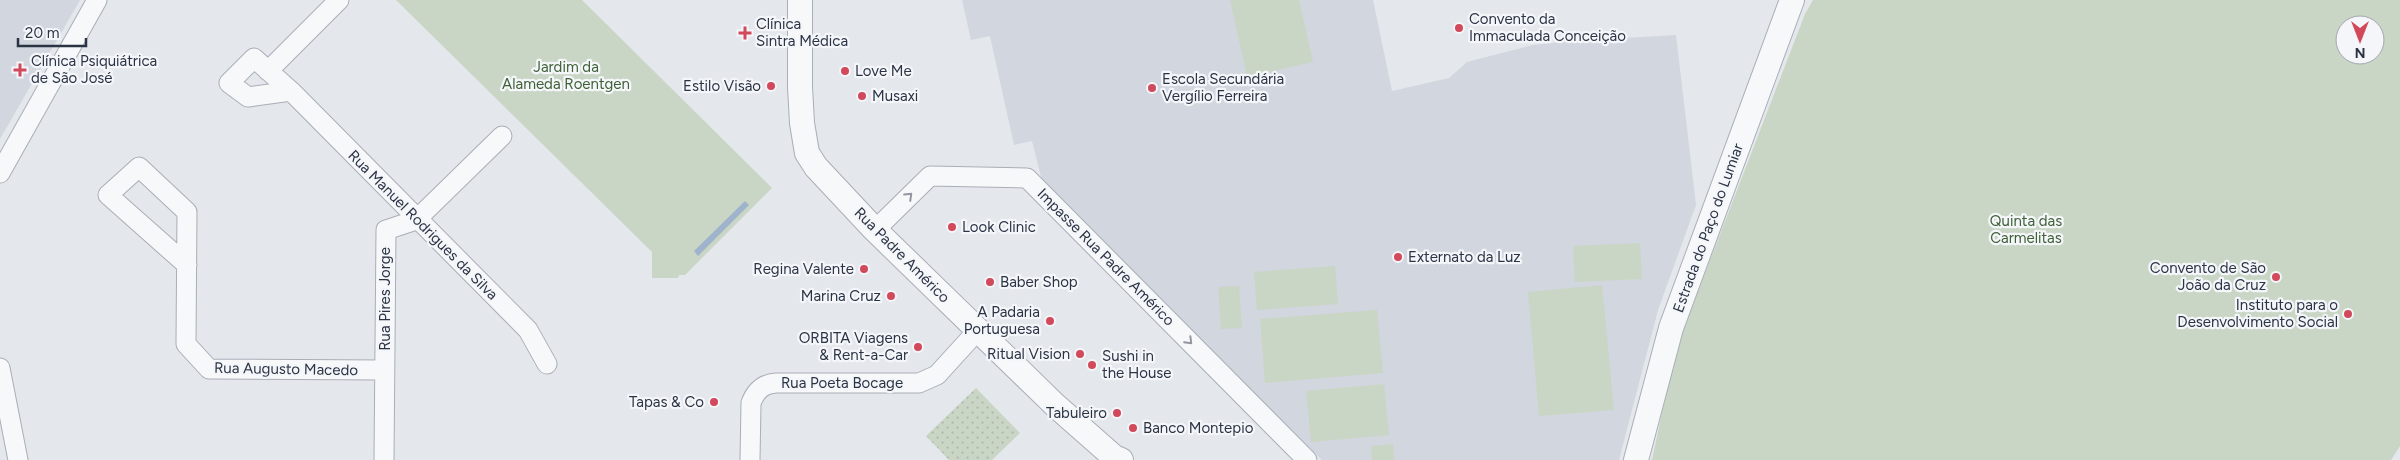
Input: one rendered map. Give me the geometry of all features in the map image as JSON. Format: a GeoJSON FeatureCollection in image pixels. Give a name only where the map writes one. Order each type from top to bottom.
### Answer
{"type":"FeatureCollection","features":[{"type":"Feature","properties":{"kind":"street"},"geometry":{"type":"LineString","coordinates":[[0,173],[97,0]]}},
{"type":"Feature","properties":{"kind":"street"},"geometry":{"type":"LineString","coordinates":[[268,71],[339,0]]}},
{"type":"Feature","properties":{"kind":"street","name":"Rua Padre Américo"},"geometry":{"type":"LineString","coordinates":[[800,0],[800,87],[807,154],[816,167],[875,230],[1055,405],[1117,459]]}},
{"type":"Feature","properties":{"kind":"street","name":"Estrada do Paço do Lumiar"},"geometry":{"type":"LineString","coordinates":[[1636,460],[1671,328],[1792,0]]}},
{"type":"Feature","properties":{"kind":"street","name":"Rua Manuel Rodrigues da Silva"},"geometry":{"type":"LineString","coordinates":[[292,92],[248,97],[229,83],[254,58],[292,92],[416,220],[528,330],[547,364]]}},
{"type":"Feature","properties":{"kind":"street","name":"Rua Pires Jorge"},"geometry":{"type":"LineString","coordinates":[[384,460],[386,230],[416,220],[502,136]]}},
{"type":"Feature","properties":{"kind":"street","name":"Rua Augusto Macedo"},"geometry":{"type":"LineString","coordinates":[[187,265],[108,195],[138,167],[187,212],[187,265],[186,344],[209,369],[384,370]]}},
{"type":"Feature","properties":{"kind":"street","name":"Impasse Rua Padre Américo"},"geometry":{"type":"LineString","coordinates":[[875,230],[930,176],[1027,178],[1307,460]]}},
{"type":"Feature","properties":{"kind":"street","name":"Rua Poeta Bocage"},"geometry":{"type":"LineString","coordinates":[[750,460],[751,403],[754,396],[764,386],[776,383],[919,383],[937,375],[978,330]]}},
{"type":"Feature","properties":{"kind":"street"},"geometry":{"type":"LineString","coordinates":[[0,368],[18,460]]}},
{"type":"Feature","properties":{"kind":"shaded area","name":"Clínica Psiquiátrica de São José"},"geometry":{"type":"Polygon","coordinates":[[[0,0],[80,0],[0,139],[0,0]]]}},
{"type":"Feature","properties":{"kind":"shaded area","name":"Externato da Luz"},"geometry":{"type":"Polygon","coordinates":[[[962,0],[1373,0],[1392,91],[1449,78],[1467,62],[1533,45],[1676,35],[1696,205],[1658,310],[1619,460],[1322,460],[1042,181],[1032,141],[1014,145],[990,36],[971,40],[962,0]]]}},
{"type":"Feature","properties":{"kind":"green space","name":"Jardim da Alameda Roentgen"},"geometry":{"type":"Polygon","coordinates":[[[396,0],[582,0],[772,188],[685,275],[679,275],[678,278],[652,278],[652,252],[396,0]]]}},
{"type":"Feature","properties":{"kind":"green space"},"geometry":{"type":"Polygon","coordinates":[[[1230,0],[1299,0],[1313,62],[1247,77],[1230,0]]]}},
{"type":"Feature","properties":{"kind":"green space","name":"Quinta das Carmelitas"},"geometry":{"type":"Polygon","coordinates":[[[1813,0],[2400,0],[2400,446],[2391,460],[1652,460],[1675,351],[1805,14],[1813,0]]]}},
{"type":"Feature","properties":{"kind":"green space"},"geometry":{"type":"Polygon","coordinates":[[[1640,243],[1642,279],[1575,282],[1573,246],[1640,243]]]}},
{"type":"Feature","properties":{"kind":"green space"},"geometry":{"type":"Polygon","coordinates":[[[1335,266],[1338,304],[1257,310],[1254,272],[1335,266]]]}},
{"type":"Feature","properties":{"kind":"green space"},"geometry":{"type":"Polygon","coordinates":[[[1602,285],[1614,410],[1539,416],[1528,292],[1602,285]]]}},
{"type":"Feature","properties":{"kind":"green space"},"geometry":{"type":"Polygon","coordinates":[[[1239,286],[1242,328],[1221,329],[1218,287],[1239,286]]]}},
{"type":"Feature","properties":{"kind":"green space"},"geometry":{"type":"Polygon","coordinates":[[[1377,310],[1383,373],[1265,383],[1260,319],[1377,310]]]}},
{"type":"Feature","properties":{"kind":"green space"},"geometry":{"type":"Polygon","coordinates":[[[1384,384],[1389,435],[1311,442],[1306,391],[1384,384]]]}},
{"type":"Feature","properties":{"kind":"green space"},"geometry":{"type":"Polygon","coordinates":[[[976,388],[1020,433],[992,460],[949,460],[926,436],[976,388]]]}},
{"type":"Feature","properties":{"kind":"green space"},"geometry":{"type":"Polygon","coordinates":[[[1393,444],[1394,460],[1372,460],[1371,446],[1393,444]]]}},
{"type":"Feature","properties":{"kind":"water"},"geometry":{"type":"Polygon","coordinates":[[[745,201],[749,205],[698,256],[694,251],[745,201]]]}},
{"type":"Feature","properties":{"kind":"place","name":"Convento da Immaculada Conceição"},"geometry":{"type":"Point","coordinates":[1459,28]}},
{"type":"Feature","properties":{"kind":"place","name":"Clínica Sintra Médica"},"geometry":{"type":"Point","coordinates":[745,33]}},
{"type":"Feature","properties":{"kind":"place","name":"Clínica Psiquiátrica de São José"},"geometry":{"type":"Point","coordinates":[20,70]}},
{"type":"Feature","properties":{"kind":"place","name":"Love Me"},"geometry":{"type":"Point","coordinates":[845,71]}},
{"type":"Feature","properties":{"kind":"place","name":"Estilo Visão"},"geometry":{"type":"Point","coordinates":[771,86]}},
{"type":"Feature","properties":{"kind":"place","name":"Escola Secundária Vergílio Ferreira"},"geometry":{"type":"Point","coordinates":[1152,88]}},
{"type":"Feature","properties":{"kind":"place","name":"Musaxi"},"geometry":{"type":"Point","coordinates":[862,96]}},
{"type":"Feature","properties":{"kind":"place","name":"Look Clinic"},"geometry":{"type":"Point","coordinates":[952,227]}},
{"type":"Feature","properties":{"kind":"place","name":"Externato da Luz"},"geometry":{"type":"Point","coordinates":[1398,257]}},
{"type":"Feature","properties":{"kind":"place","name":"Regina Valente"},"geometry":{"type":"Point","coordinates":[864,269]}},
{"type":"Feature","properties":{"kind":"place","name":"Convento de São João da Cruz"},"geometry":{"type":"Point","coordinates":[2276,277]}},
{"type":"Feature","properties":{"kind":"place","name":"Baber Shop"},"geometry":{"type":"Point","coordinates":[990,282]}},
{"type":"Feature","properties":{"kind":"place","name":"Marina Cruz"},"geometry":{"type":"Point","coordinates":[891,296]}},
{"type":"Feature","properties":{"kind":"place","name":"Instituto para o Desenvolvimento Social"},"geometry":{"type":"Point","coordinates":[2348,314]}},
{"type":"Feature","properties":{"kind":"place","name":"A Padaria Portuguesa"},"geometry":{"type":"Point","coordinates":[1050,321]}},
{"type":"Feature","properties":{"kind":"place","name":"ORBITA Viagens & Rent-a-Car"},"geometry":{"type":"Point","coordinates":[918,347]}},
{"type":"Feature","properties":{"kind":"place","name":"Ritual Vision"},"geometry":{"type":"Point","coordinates":[1080,354]}},
{"type":"Feature","properties":{"kind":"place","name":"Sushi in the House"},"geometry":{"type":"Point","coordinates":[1092,365]}},
{"type":"Feature","properties":{"kind":"place","name":"Tapas & Co"},"geometry":{"type":"Point","coordinates":[714,402]}},
{"type":"Feature","properties":{"kind":"place","name":"Tabuleiro"},"geometry":{"type":"Point","coordinates":[1117,413]}},
{"type":"Feature","properties":{"kind":"place","name":"Banco Montepio"},"geometry":{"type":"Point","coordinates":[1133,428]}}]}
